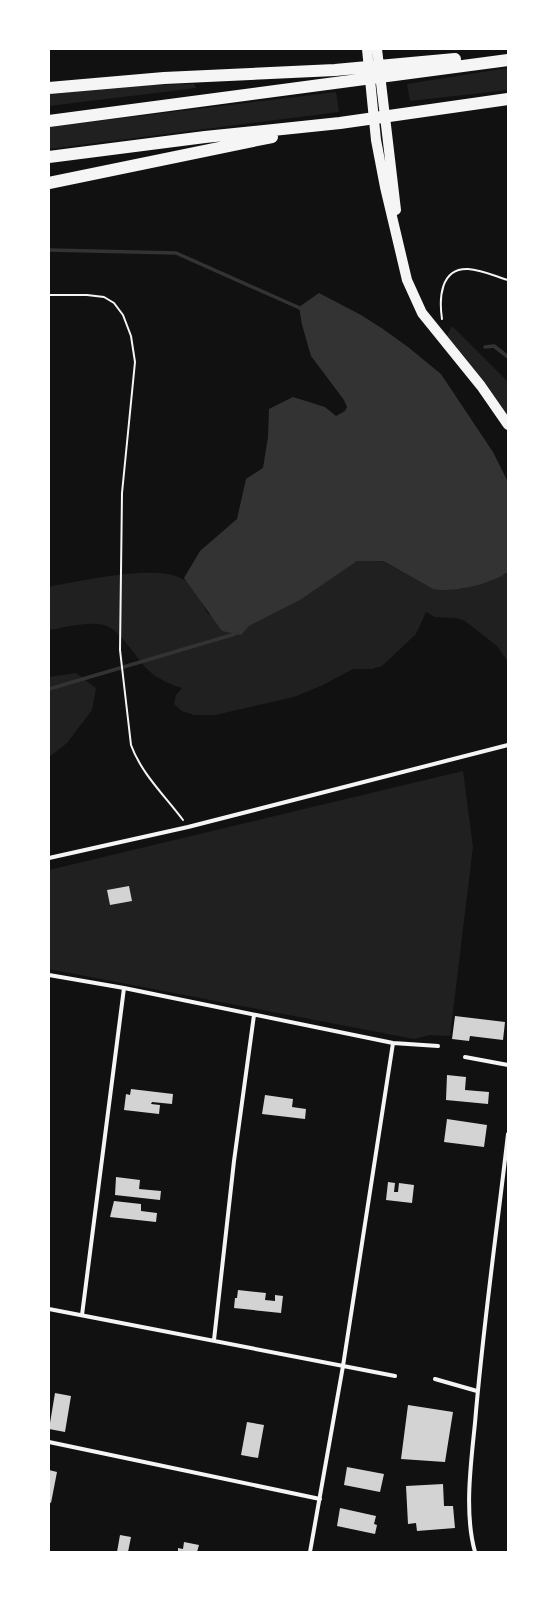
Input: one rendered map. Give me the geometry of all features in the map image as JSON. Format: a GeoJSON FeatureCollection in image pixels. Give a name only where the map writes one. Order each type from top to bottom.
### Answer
{"type":"FeatureCollection","features":[{"type":"Feature","properties":{"kind":"highway"},"geometry":{"type":"LineString","coordinates":[[49,121],[336,83],[412,68],[508,56]]}},
{"type":"Feature","properties":{"kind":"highway"},"geometry":{"type":"LineString","coordinates":[[49,88],[164,78],[412,68],[508,60]]}},
{"type":"Feature","properties":{"kind":"highway"},"geometry":{"type":"LineString","coordinates":[[49,157],[205,137],[340,123],[508,99]]}},
{"type":"Feature","properties":{"kind":"highway"},"geometry":{"type":"LineString","coordinates":[[49,183],[340,123]]}},
{"type":"Feature","properties":{"kind":"main road"},"geometry":{"type":"LineString","coordinates":[[366,49],[376,140],[401,260],[414,297],[422,314],[481,386],[508,425]]}},
{"type":"Feature","properties":{"kind":"main road"},"geometry":{"type":"LineString","coordinates":[[377,49],[401,260]]}},
{"type":"Feature","properties":{"kind":"street"},"geometry":{"type":"LineString","coordinates":[[49,858],[188,827],[508,745]]}},
{"type":"Feature","properties":{"kind":"street"},"geometry":{"type":"LineString","coordinates":[[49,975],[124,988],[393,1044],[438,1046]]}},
{"type":"Feature","properties":{"kind":"street"},"geometry":{"type":"LineString","coordinates":[[82,1315],[124,988]]}},
{"type":"Feature","properties":{"kind":"street"},"geometry":{"type":"LineString","coordinates":[[214,1340],[234,1160],[254,1015]]}},
{"type":"Feature","properties":{"kind":"street"},"geometry":{"type":"LineString","coordinates":[[310,1552],[343,1366],[393,1044]]}},
{"type":"Feature","properties":{"kind":"street"},"geometry":{"type":"LineString","coordinates":[[465,1058],[508,1065]]}},
{"type":"Feature","properties":{"kind":"street"},"geometry":{"type":"LineString","coordinates":[[475,1552],[470,1510],[471,1467],[477,1391],[508,1134]]}},
{"type":"Feature","properties":{"kind":"street"},"geometry":{"type":"LineString","coordinates":[[49,1309],[395,1376]]}},
{"type":"Feature","properties":{"kind":"street"},"geometry":{"type":"LineString","coordinates":[[434,1379],[477,1391]]}},
{"type":"Feature","properties":{"kind":"street"},"geometry":{"type":"LineString","coordinates":[[49,1442],[320,1498]]}},
{"type":"Feature","properties":{"kind":"path"},"geometry":{"type":"LineString","coordinates":[[444,342],[441,311],[442,293],[445,280],[454,272],[467,269],[508,280]]}},
{"type":"Feature","properties":{"kind":"path"},"geometry":{"type":"LineString","coordinates":[[49,295],[87,295],[104,297],[114,303],[123,315],[131,336],[135,362],[122,493],[120,650],[131,745],[141,767],[188,827]]}},
{"type":"Feature","properties":{"kind":"shaded area"},"geometry":{"type":"Polygon","coordinates":[[[508,68],[508,90],[410,101],[407,84],[508,68]]]}},
{"type":"Feature","properties":{"kind":"shaded area"},"geometry":{"type":"Polygon","coordinates":[[[194,84],[196,88],[49,106],[49,93],[145,85],[194,84]]]}},
{"type":"Feature","properties":{"kind":"shaded area"},"geometry":{"type":"Polygon","coordinates":[[[336,92],[339,112],[49,149],[49,127],[336,92]]]}},
{"type":"Feature","properties":{"kind":"shaded area"},"geometry":{"type":"Polygon","coordinates":[[[319,293],[361,315],[383,329],[441,374],[493,452],[508,482],[508,572],[482,584],[461,589],[441,590],[433,589],[383,561],[357,561],[300,600],[249,626],[241,635],[222,631],[184,578],[200,551],[237,519],[246,479],[263,468],[268,437],[269,409],[293,397],[325,407],[336,416],[345,411],[347,407],[344,400],[311,356],[302,325],[299,307],[319,293]]]}},
{"type":"Feature","properties":{"kind":"shaded area"},"geometry":{"type":"Polygon","coordinates":[[[452,326],[508,382],[508,425],[444,342],[452,326]]]}},
{"type":"Feature","properties":{"kind":"shaded area"},"geometry":{"type":"Polygon","coordinates":[[[366,559],[382,561],[433,589],[441,590],[504,575],[508,572],[508,662],[497,646],[465,621],[456,618],[435,617],[426,612],[416,634],[382,666],[372,669],[353,669],[321,686],[294,697],[215,715],[194,715],[182,711],[174,704],[176,695],[182,688],[163,681],[151,673],[122,638],[110,628],[104,625],[91,624],[49,630],[49,587],[52,586],[121,574],[159,573],[174,576],[190,584],[208,614],[249,626],[300,600],[351,563],[366,559]]]}},
{"type":"Feature","properties":{"kind":"shaded area"},"geometry":{"type":"Polygon","coordinates":[[[76,673],[96,688],[92,710],[67,743],[49,757],[49,677],[76,673]]]}},
{"type":"Feature","properties":{"kind":"shaded area"},"geometry":{"type":"Polygon","coordinates":[[[463,771],[473,847],[450,1036],[430,1035],[414,1039],[49,969],[49,870],[463,771]]]}},
{"type":"Feature","properties":{"kind":"building"},"geometry":{"type":"Polygon","coordinates":[[[129,886],[132,901],[110,905],[107,890],[129,886]]]}},
{"type":"Feature","properties":{"kind":"building"},"geometry":{"type":"Polygon","coordinates":[[[455,1016],[505,1022],[503,1040],[470,1036],[469,1041],[452,1039],[455,1016]]]}},
{"type":"Feature","properties":{"kind":"building"},"geometry":{"type":"Polygon","coordinates":[[[447,1075],[466,1077],[465,1090],[489,1092],[488,1104],[446,1100],[447,1075]]]}},
{"type":"Feature","properties":{"kind":"building"},"geometry":{"type":"Polygon","coordinates":[[[131,1089],[173,1094],[172,1104],[152,1102],[151,1104],[160,1105],[159,1114],[124,1110],[126,1094],[130,1095],[131,1089]]]}},
{"type":"Feature","properties":{"kind":"building"},"geometry":{"type":"Polygon","coordinates":[[[265,1095],[293,1099],[292,1107],[306,1109],[305,1119],[262,1114],[265,1095]]]}},
{"type":"Feature","properties":{"kind":"building"},"geometry":{"type":"Polygon","coordinates":[[[447,1119],[487,1125],[484,1147],[444,1142],[447,1119]]]}},
{"type":"Feature","properties":{"kind":"building"},"geometry":{"type":"Polygon","coordinates":[[[116,1177],[140,1180],[139,1189],[161,1191],[160,1200],[115,1195],[116,1177]]]}},
{"type":"Feature","properties":{"kind":"building"},"geometry":{"type":"Polygon","coordinates":[[[388,1182],[395,1183],[394,1192],[398,1192],[399,1183],[414,1185],[412,1203],[386,1200],[388,1182]]]}},
{"type":"Feature","properties":{"kind":"building"},"geometry":{"type":"Polygon","coordinates":[[[114,1201],[141,1204],[141,1211],[157,1213],[156,1222],[110,1217],[114,1201]]]}},
{"type":"Feature","properties":{"kind":"building"},"geometry":{"type":"Polygon","coordinates":[[[238,1290],[266,1293],[265,1300],[275,1301],[275,1295],[283,1296],[281,1313],[234,1308],[238,1290]]]}},
{"type":"Feature","properties":{"kind":"building"},"geometry":{"type":"Polygon","coordinates":[[[55,1393],[71,1396],[65,1432],[49,1429],[55,1393]]]}},
{"type":"Feature","properties":{"kind":"building"},"geometry":{"type":"Polygon","coordinates":[[[408,1405],[453,1412],[445,1462],[401,1459],[408,1405]]]}},
{"type":"Feature","properties":{"kind":"building"},"geometry":{"type":"Polygon","coordinates":[[[247,1422],[264,1425],[258,1458],[241,1455],[247,1422]]]}},
{"type":"Feature","properties":{"kind":"building"},"geometry":{"type":"Polygon","coordinates":[[[347,1467],[384,1474],[380,1492],[344,1485],[347,1467]]]}},
{"type":"Feature","properties":{"kind":"building"},"geometry":{"type":"Polygon","coordinates":[[[49,1470],[57,1472],[51,1503],[49,1502],[49,1470]]]}},
{"type":"Feature","properties":{"kind":"building"},"geometry":{"type":"Polygon","coordinates":[[[443,1484],[444,1506],[453,1506],[455,1528],[417,1531],[416,1523],[408,1524],[406,1486],[443,1484]]]}},
{"type":"Feature","properties":{"kind":"building"},"geometry":{"type":"Polygon","coordinates":[[[340,1508],[376,1516],[374,1524],[377,1525],[375,1534],[337,1526],[340,1508]]]}},
{"type":"Feature","properties":{"kind":"building"},"geometry":{"type":"Polygon","coordinates":[[[120,1535],[131,1537],[128,1552],[117,1552],[120,1535]]]}},
{"type":"Feature","properties":{"kind":"building"},"geometry":{"type":"Polygon","coordinates":[[[184,1542],[199,1545],[197,1552],[178,1552],[178,1548],[183,1549],[184,1542]]]}},
{"type":"Feature","properties":{"kind":"waterway"},"geometry":{"type":"LineString","coordinates":[[49,250],[176,253],[302,309]]}},
{"type":"Feature","properties":{"kind":"waterway"},"geometry":{"type":"LineString","coordinates":[[485,347],[494,346],[508,357]]}},
{"type":"Feature","properties":{"kind":"waterway"},"geometry":{"type":"LineString","coordinates":[[49,689],[235,634],[237,632]]}}]}
